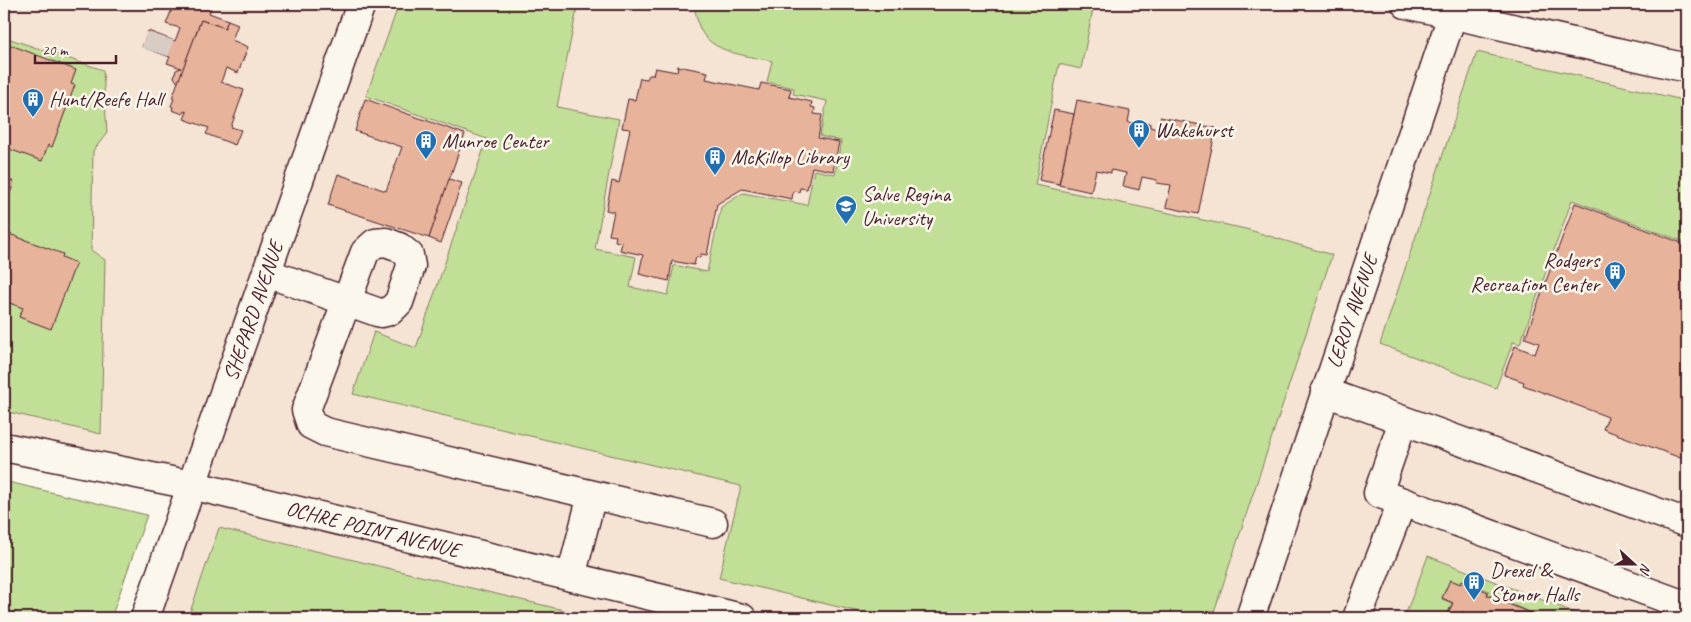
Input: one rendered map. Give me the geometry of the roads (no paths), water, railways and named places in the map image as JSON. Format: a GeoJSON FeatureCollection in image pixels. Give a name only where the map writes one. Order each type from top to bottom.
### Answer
{"type":"FeatureCollection","features":[{"type":"Feature","properties":{"kind":"street","name":"SHEPARD AVENUE"},"geometry":{"type":"LineString","coordinates":[[145,618],[360,4]]}},
{"type":"Feature","properties":{"kind":"street"},"geometry":{"type":"LineString","coordinates":[[1406,4],[1455,9],[1687,68]]}},
{"type":"Feature","properties":{"kind":"street","name":"LEROY AVENUE"},"geometry":{"type":"LineString","coordinates":[[1250,618],[1455,9]]}},
{"type":"Feature","properties":{"kind":"street"},"geometry":{"type":"LineString","coordinates":[[267,273],[347,301],[306,410],[311,424],[325,432],[713,523]]}},
{"type":"Feature","properties":{"kind":"street"},"geometry":{"type":"LineString","coordinates":[[1325,392],[1687,523]]}},
{"type":"Feature","properties":{"kind":"street"},"geometry":{"type":"LineString","coordinates":[[1403,420],[1378,493],[1687,606]]}},
{"type":"Feature","properties":{"kind":"street","name":"OCHRE POINT AVENUE"},"geometry":{"type":"LineString","coordinates":[[4,447],[191,485],[742,618]]}},
{"type":"Feature","properties":{"kind":"street"},"geometry":{"type":"LineString","coordinates":[[571,577],[592,495]]}},
{"type":"Feature","properties":{"kind":"street"},"geometry":{"type":"LineString","coordinates":[[1357,618],[1402,502]]}},
{"type":"Feature","properties":{"kind":"tunnel"},"geometry":{"type":"LineString","coordinates":[[155,52],[160,36]]}},
{"type":"Feature","properties":{"kind":"place","name":"Hunt/Reefe Hall"},"geometry":{"type":"Point","coordinates":[33,118]}},
{"type":"Feature","properties":{"kind":"place","name":"Wakehurst"},"geometry":{"type":"Point","coordinates":[1139,149]}},
{"type":"Feature","properties":{"kind":"place","name":"Munroe Center"},"geometry":{"type":"Point","coordinates":[426,160]}},
{"type":"Feature","properties":{"kind":"place","name":"McKillop Library"},"geometry":{"type":"Point","coordinates":[715,176]}},
{"type":"Feature","properties":{"kind":"place","name":"Salve Regina University"},"geometry":{"type":"Point","coordinates":[846,225]}},
{"type":"Feature","properties":{"kind":"place","name":"Rodgers Recreation Center"},"geometry":{"type":"Point","coordinates":[1615,291]}},
{"type":"Feature","properties":{"kind":"place","name":"Drexel & Stonor Halls"},"geometry":{"type":"Point","coordinates":[1474,601]}}]}
